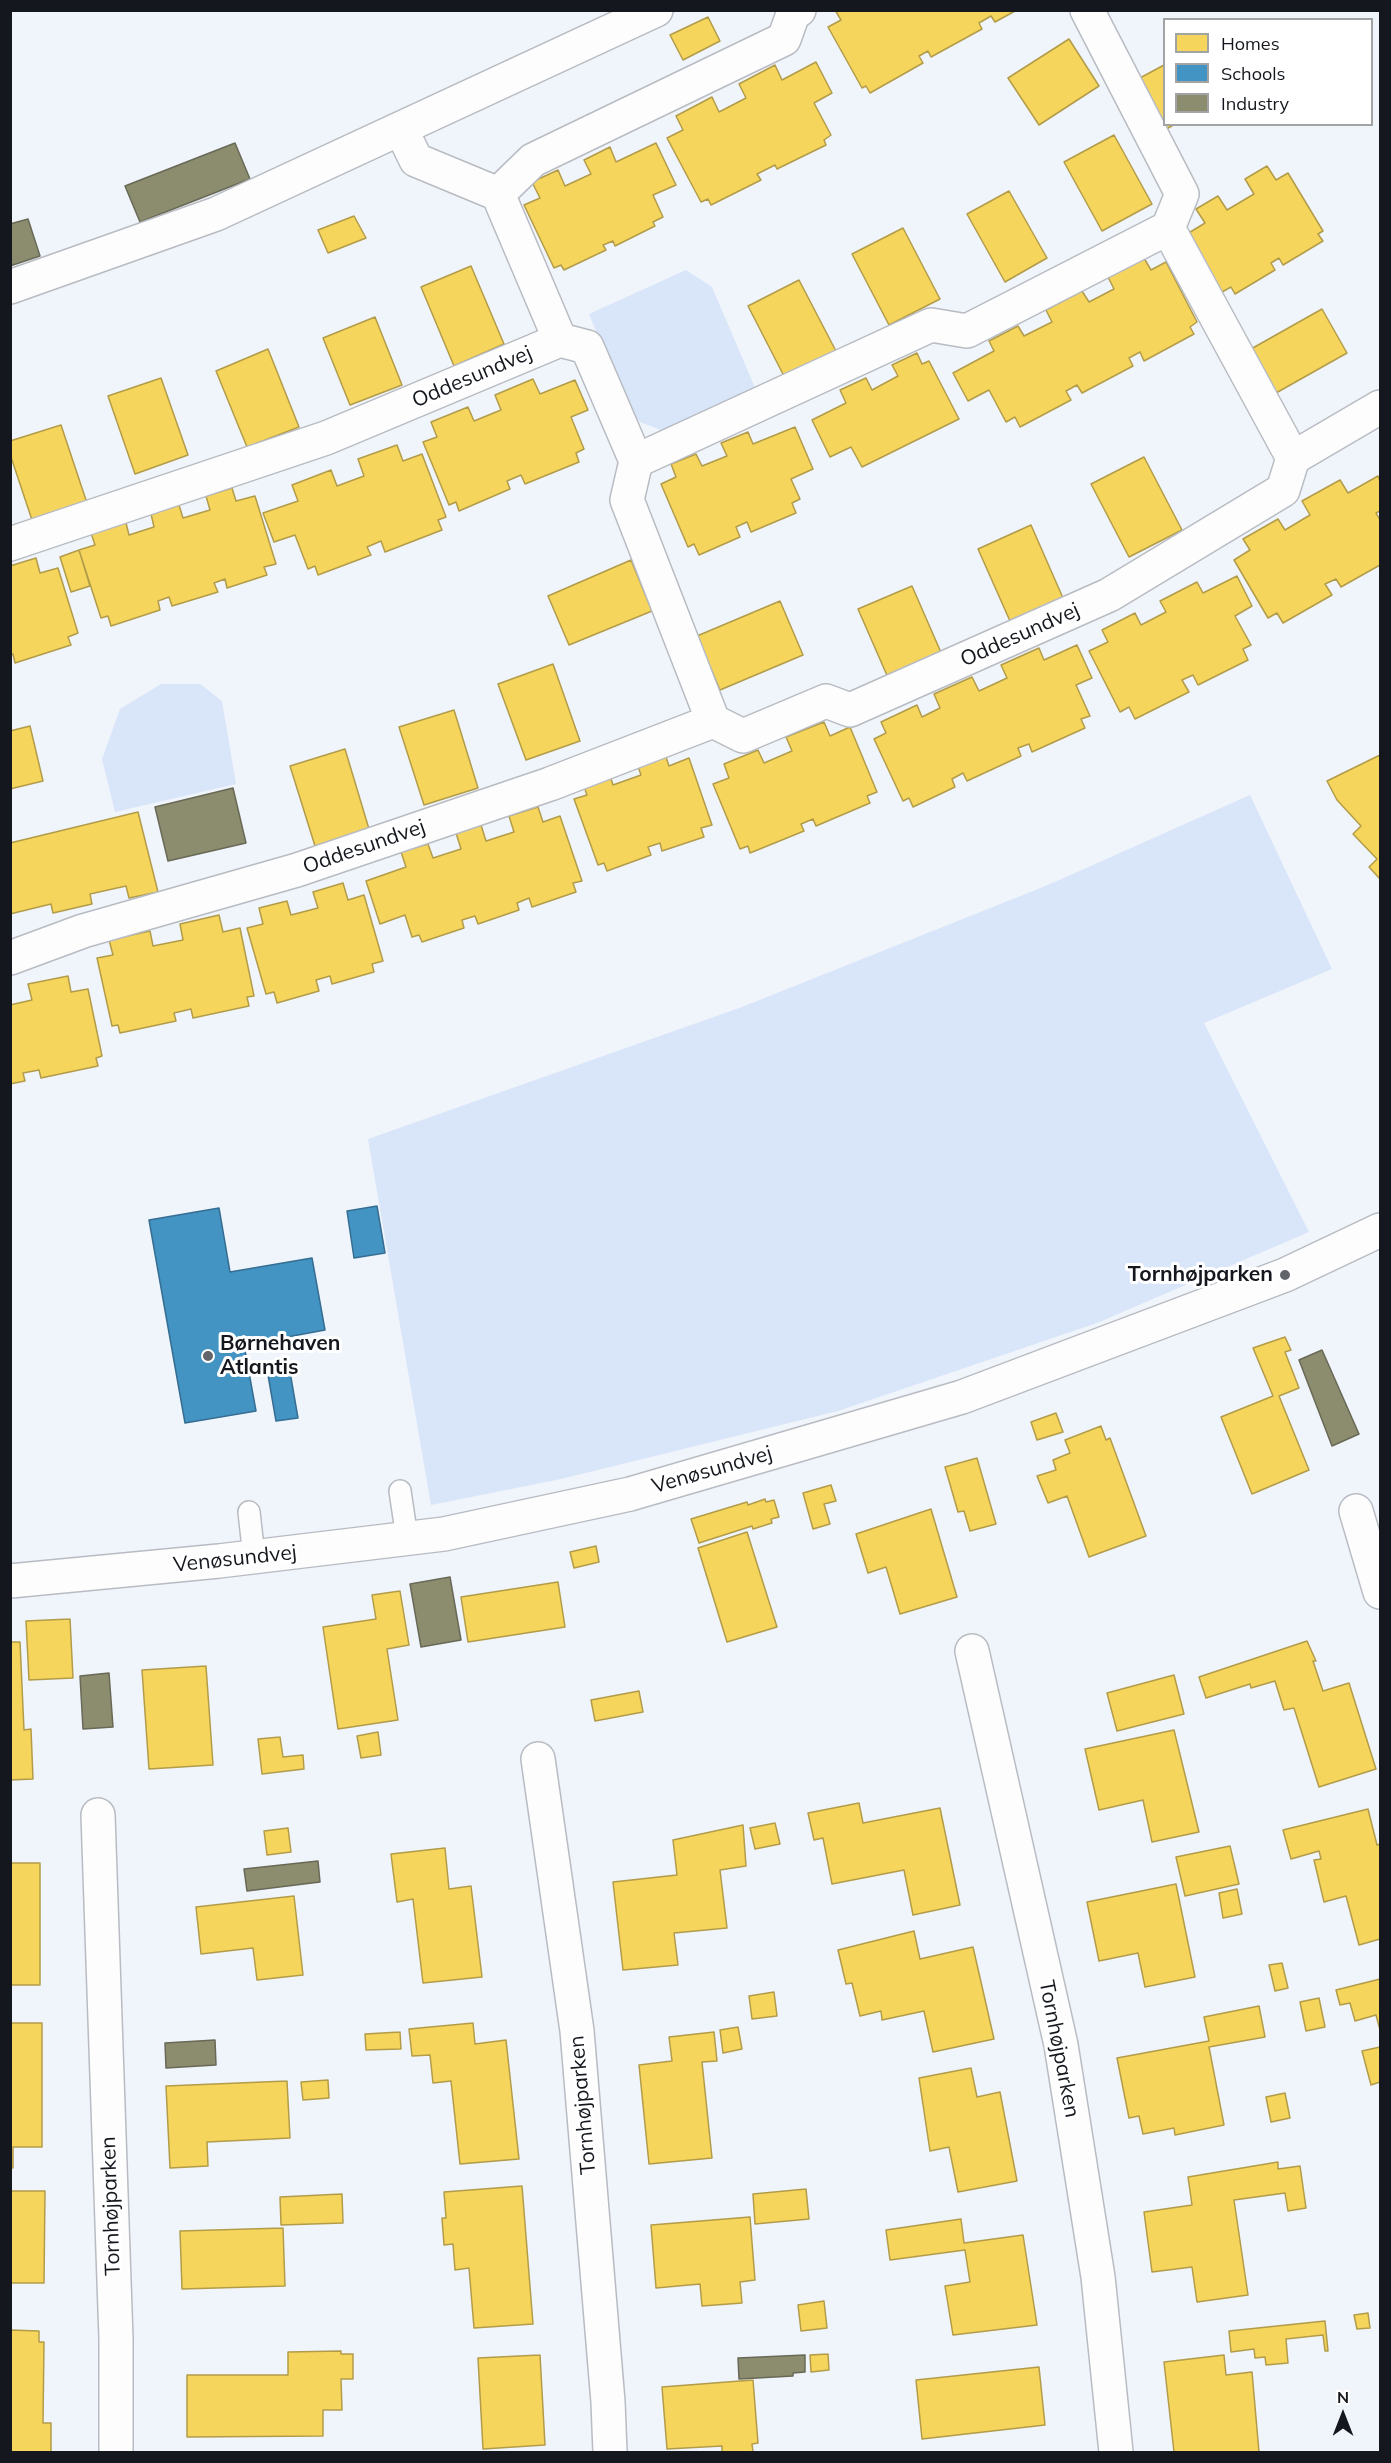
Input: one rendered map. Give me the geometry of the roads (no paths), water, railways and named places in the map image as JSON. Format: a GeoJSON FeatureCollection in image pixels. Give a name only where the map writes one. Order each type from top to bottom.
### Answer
{"type":"FeatureCollection","features":[{"type":"Feature","properties":{"kind":"street"},"geometry":{"type":"LineString","coordinates":[[10,287],[216,214],[656,10]]}},
{"type":"Feature","properties":{"kind":"street"},"geometry":{"type":"LineString","coordinates":[[636,462],[931,325],[967,331],[1168,228],[1182,194],[1087,10]]}},
{"type":"Feature","properties":{"kind":"street"},"geometry":{"type":"LineString","coordinates":[[498,194],[532,160],[784,39],[791,12]]}},
{"type":"Feature","properties":{"kind":"street"},"geometry":{"type":"LineString","coordinates":[[401,129],[416,160],[498,194],[560,340],[587,347],[636,462],[627,500],[713,721]]}},
{"type":"Feature","properties":{"kind":"street"},"geometry":{"type":"LineString","coordinates":[[1168,228],[1293,458],[1380,407]]}},
{"type":"Feature","properties":{"kind":"street","name":"Oddesundvej"},"geometry":{"type":"LineString","coordinates":[[10,544],[326,438],[560,340]]}},
{"type":"Feature","properties":{"kind":"street","name":"Oddesundvej"},"geometry":{"type":"LineString","coordinates":[[10,958],[83,931],[297,870],[550,784],[713,721],[743,736],[826,701],[849,710],[1109,595],[1284,490],[1293,458]]}},
{"type":"Feature","properties":{"kind":"street","name":"Venøsundvej"},"geometry":{"type":"LineString","coordinates":[[10,1581],[254,1557],[407,1539],[630,1494],[962,1397],[1285,1275],[1380,1230]]}},
{"type":"Feature","properties":{"kind":"street"},"geometry":{"type":"LineString","coordinates":[[1356,1511],[1380,1592]]}},
{"type":"Feature","properties":{"kind":"street","name":"Tornhøjparken"},"geometry":{"type":"LineString","coordinates":[[972,1651],[1061,2045],[1098,2277],[1116,2452]]}},
{"type":"Feature","properties":{"kind":"street","name":"Tornhøjparken"},"geometry":{"type":"LineString","coordinates":[[538,1760],[577,2031],[608,2402],[610,2452]]}},
{"type":"Feature","properties":{"kind":"street","name":"Tornhøjparken"},"geometry":{"type":"LineString","coordinates":[[98,1815],[116,2339],[116,2452]]}},
{"type":"Feature","properties":{"kind":"lane"},"geometry":{"type":"LineString","coordinates":[[400,1491],[407,1539]]}},
{"type":"Feature","properties":{"kind":"lane"},"geometry":{"type":"LineString","coordinates":[[249,1512],[254,1557]]}},
{"type":"Feature","properties":{"kind":"place","name":"Tornhøjparken"},"geometry":{"type":"Point","coordinates":[1285,1275]}},
{"type":"Feature","properties":{"kind":"place","name":"Børnehaven Atlantis"},"geometry":{"type":"Point","coordinates":[208,1356]}}]}
